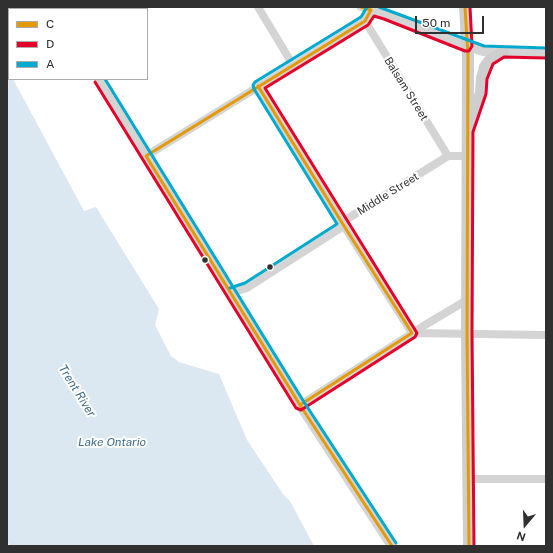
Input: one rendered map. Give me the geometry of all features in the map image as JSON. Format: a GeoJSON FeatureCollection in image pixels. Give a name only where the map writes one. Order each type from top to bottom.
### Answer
{"type":"FeatureCollection","features":[{"type":"Feature","properties":{"kind":"main road"},"geometry":{"type":"LineString","coordinates":[[466,7],[468,132],[467,333],[470,546]]}},
{"type":"Feature","properties":{"kind":"main road"},"geometry":{"type":"LineString","coordinates":[[468,132],[481,93],[482,78],[485,67],[489,61],[503,52]]}},
{"type":"Feature","properties":{"kind":"street"},"geometry":{"type":"LineString","coordinates":[[258,7],[293,65]]}},
{"type":"Feature","properties":{"kind":"street"},"geometry":{"type":"LineString","coordinates":[[361,7],[392,16],[483,51],[546,52]]}},
{"type":"Feature","properties":{"kind":"street"},"geometry":{"type":"LineString","coordinates":[[146,156],[365,21],[370,10]]}},
{"type":"Feature","properties":{"kind":"street","name":"Balsam Street"},"geometry":{"type":"LineString","coordinates":[[365,21],[448,156]]}},
{"type":"Feature","properties":{"kind":"street"},"geometry":{"type":"LineString","coordinates":[[100,80],[300,405],[392,546]]}},
{"type":"Feature","properties":{"kind":"street"},"geometry":{"type":"LineString","coordinates":[[258,86],[412,334]]}},
{"type":"Feature","properties":{"kind":"street"},"geometry":{"type":"LineString","coordinates":[[448,156],[468,156]]}},
{"type":"Feature","properties":{"kind":"street","name":"Middle Street"},"geometry":{"type":"LineString","coordinates":[[232,293],[247,288],[344,226],[347,219],[448,156]]}},
{"type":"Feature","properties":{"kind":"street"},"geometry":{"type":"LineString","coordinates":[[300,405],[425,325],[468,300]]}},
{"type":"Feature","properties":{"kind":"street"},"geometry":{"type":"LineString","coordinates":[[412,334],[467,333],[546,335]]}},
{"type":"Feature","properties":{"kind":"street"},"geometry":{"type":"LineString","coordinates":[[469,479],[546,479]]}},
{"type":"Feature","properties":{"kind":"shaded area"},"geometry":{"type":"Polygon","coordinates":[[[7,7],[33,7],[8,8],[7,41],[7,7]]]}},
{"type":"Feature","properties":{"kind":"water","name":"Lake Ontario"},"geometry":{"type":"Polygon","coordinates":[[[7,67],[8,80],[14,80],[84,211],[96,207],[159,309],[155,325],[171,356],[179,362],[219,374],[247,440],[283,494],[290,501],[314,546],[10,546],[7,541],[7,67]]]}},
{"type":"Feature","properties":{"kind":"transit line","name":"C"},"geometry":{"type":"LineString","coordinates":[[361,7],[371,10],[365,21],[146,156],[300,405],[392,546]]}},
{"type":"Feature","properties":{"kind":"transit line","name":"A"},"geometry":{"type":"LineString","coordinates":[[230,288],[245,283],[337,224],[254,89],[253,85],[255,82],[361,17],[367,7]]}},
{"type":"Feature","properties":{"kind":"transit line","name":"A"},"geometry":{"type":"LineString","coordinates":[[379,7],[484,46],[546,48]]}},
{"type":"Feature","properties":{"kind":"transit line","name":"C"},"geometry":{"type":"LineString","coordinates":[[465,7],[468,56],[467,333],[469,546]]}},
{"type":"Feature","properties":{"kind":"transit line","name":"D"},"geometry":{"type":"LineString","coordinates":[[95,82],[296,408],[301,410],[415,337],[417,333],[265,88],[368,25],[374,16],[465,51],[469,51],[472,46],[470,7]]}},
{"type":"Feature","properties":{"kind":"transit line","name":"D"},"geometry":{"type":"LineString","coordinates":[[474,546],[472,333],[473,132],[486,94],[487,79],[493,64],[504,57],[546,58]]}},
{"type":"Feature","properties":{"kind":"transit line","name":"A"},"geometry":{"type":"LineString","coordinates":[[106,80],[304,402],[396,543]]}},
{"type":"Feature","properties":{"kind":"transit line","name":"C"},"geometry":{"type":"LineString","coordinates":[[258,86],[412,333],[300,405]]}},
{"type":"Feature","properties":{"kind":"water label","name":"Trent River"},"geometry":{"type":"Point","coordinates":[77,391]}}]}
